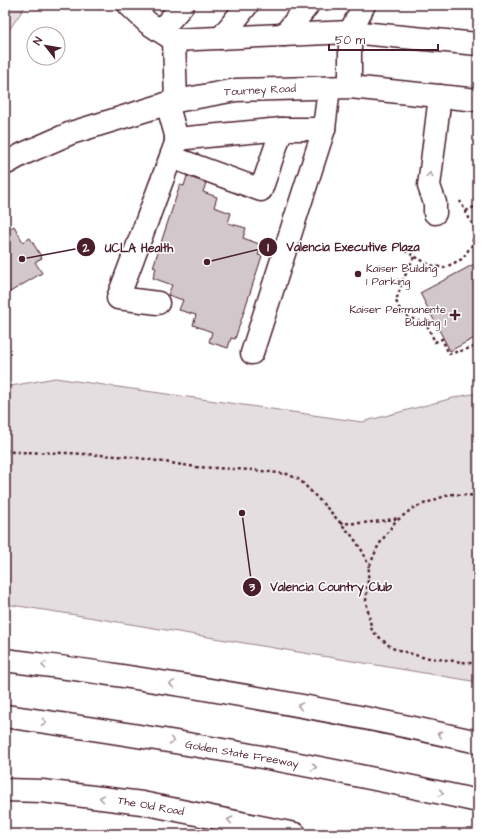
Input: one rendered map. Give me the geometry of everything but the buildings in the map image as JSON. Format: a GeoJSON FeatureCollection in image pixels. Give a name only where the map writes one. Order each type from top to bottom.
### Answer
{"type":"FeatureCollection","features":[{"type":"Feature","properties":{"kind":"main road"},"geometry":{"type":"LineString","coordinates":[[129,5],[148,23],[167,35],[221,38],[350,32],[478,44]]}},
{"type":"Feature","properties":{"kind":"main road"},"geometry":{"type":"LineString","coordinates":[[158,303],[118,298],[173,148],[174,128],[167,35],[183,5]]}},
{"type":"Feature","properties":{"kind":"main road"},"geometry":{"type":"LineString","coordinates":[[221,38],[247,5]]}},
{"type":"Feature","properties":{"kind":"main road"},"geometry":{"type":"LineString","coordinates":[[284,35],[308,5]]}},
{"type":"Feature","properties":{"kind":"main road"},"geometry":{"type":"LineString","coordinates":[[252,353],[324,129],[339,87],[350,32],[364,5]]}},
{"type":"Feature","properties":{"kind":"main road","name":"Tourney Road"},"geometry":{"type":"LineString","coordinates":[[5,164],[23,154],[71,133],[172,102],[236,90],[339,87],[478,100]]}},
{"type":"Feature","properties":{"kind":"main road"},"geometry":{"type":"LineString","coordinates":[[435,213],[435,203],[429,186],[440,96]]}},
{"type":"Feature","properties":{"kind":"main road"},"geometry":{"type":"LineString","coordinates":[[173,148],[282,130],[324,129]]}},
{"type":"Feature","properties":{"kind":"main road"},"geometry":{"type":"LineString","coordinates":[[173,148],[262,190],[282,130]]}},
{"type":"Feature","properties":{"kind":"main road"},"geometry":{"type":"LineString","coordinates":[[5,660],[115,675],[228,693],[478,742]]}},
{"type":"Feature","properties":{"kind":"main road","name":"Golden State Freeway"},"geometry":{"type":"LineString","coordinates":[[5,716],[104,730],[218,749],[327,769],[478,801]]}},
{"type":"Feature","properties":{"kind":"main road","name":"The Old Road"},"geometry":{"type":"LineString","coordinates":[[5,790],[93,796],[142,803],[295,834]]}},
{"type":"Feature","properties":{"kind":"path"},"geometry":{"type":"LineString","coordinates":[[405,251],[430,265],[444,268],[462,259],[472,245],[475,229],[460,201]]}},
{"type":"Feature","properties":{"kind":"path"},"geometry":{"type":"LineString","coordinates":[[466,211],[478,205]]}},
{"type":"Feature","properties":{"kind":"path"},"geometry":{"type":"LineString","coordinates":[[472,245],[478,247]]}},
{"type":"Feature","properties":{"kind":"path"},"geometry":{"type":"LineString","coordinates":[[414,257],[403,280],[396,301],[401,312],[410,318],[426,324],[435,342],[442,339],[449,354],[478,346]]}},
{"type":"Feature","properties":{"kind":"path"},"geometry":{"type":"LineString","coordinates":[[5,450],[13,452],[68,453],[132,457],[196,467],[253,470],[287,474],[300,480],[353,537],[363,552],[369,567]]}},
{"type":"Feature","properties":{"kind":"path"},"geometry":{"type":"LineString","coordinates":[[478,496],[450,494],[413,508],[395,522],[378,546],[369,567],[366,601],[372,631],[392,648],[422,657],[478,664]]}},
{"type":"Feature","properties":{"kind":"path"},"geometry":{"type":"LineString","coordinates":[[340,523],[370,522],[401,517]]}},
{"type":"Feature","properties":{"kind":"shaded area"},"geometry":{"type":"Polygon","coordinates":[[[5,5],[26,5],[5,36],[5,5]]]}},
{"type":"Feature","properties":{"kind":"shaded area"},"geometry":{"type":"Polygon","coordinates":[[[55,378],[362,422],[461,396],[478,393],[478,682],[5,604],[5,387],[55,378]]]}},
{"type":"Feature","properties":{"kind":"place","name":"UCLA Health"},"geometry":{"type":"Point","coordinates":[22,259]}},
{"type":"Feature","properties":{"kind":"place","name":"Valencia Executive Plaza"},"geometry":{"type":"Point","coordinates":[207,262]}},
{"type":"Feature","properties":{"kind":"place","name":"Kaiser Building 1 Parking"},"geometry":{"type":"Point","coordinates":[358,274]}},
{"type":"Feature","properties":{"kind":"place","name":"Kaiser Permanente Buidling 1"},"geometry":{"type":"Point","coordinates":[455,315]}},
{"type":"Feature","properties":{"kind":"place","name":"Valencia Country Club"},"geometry":{"type":"Point","coordinates":[242,513]}}]}
